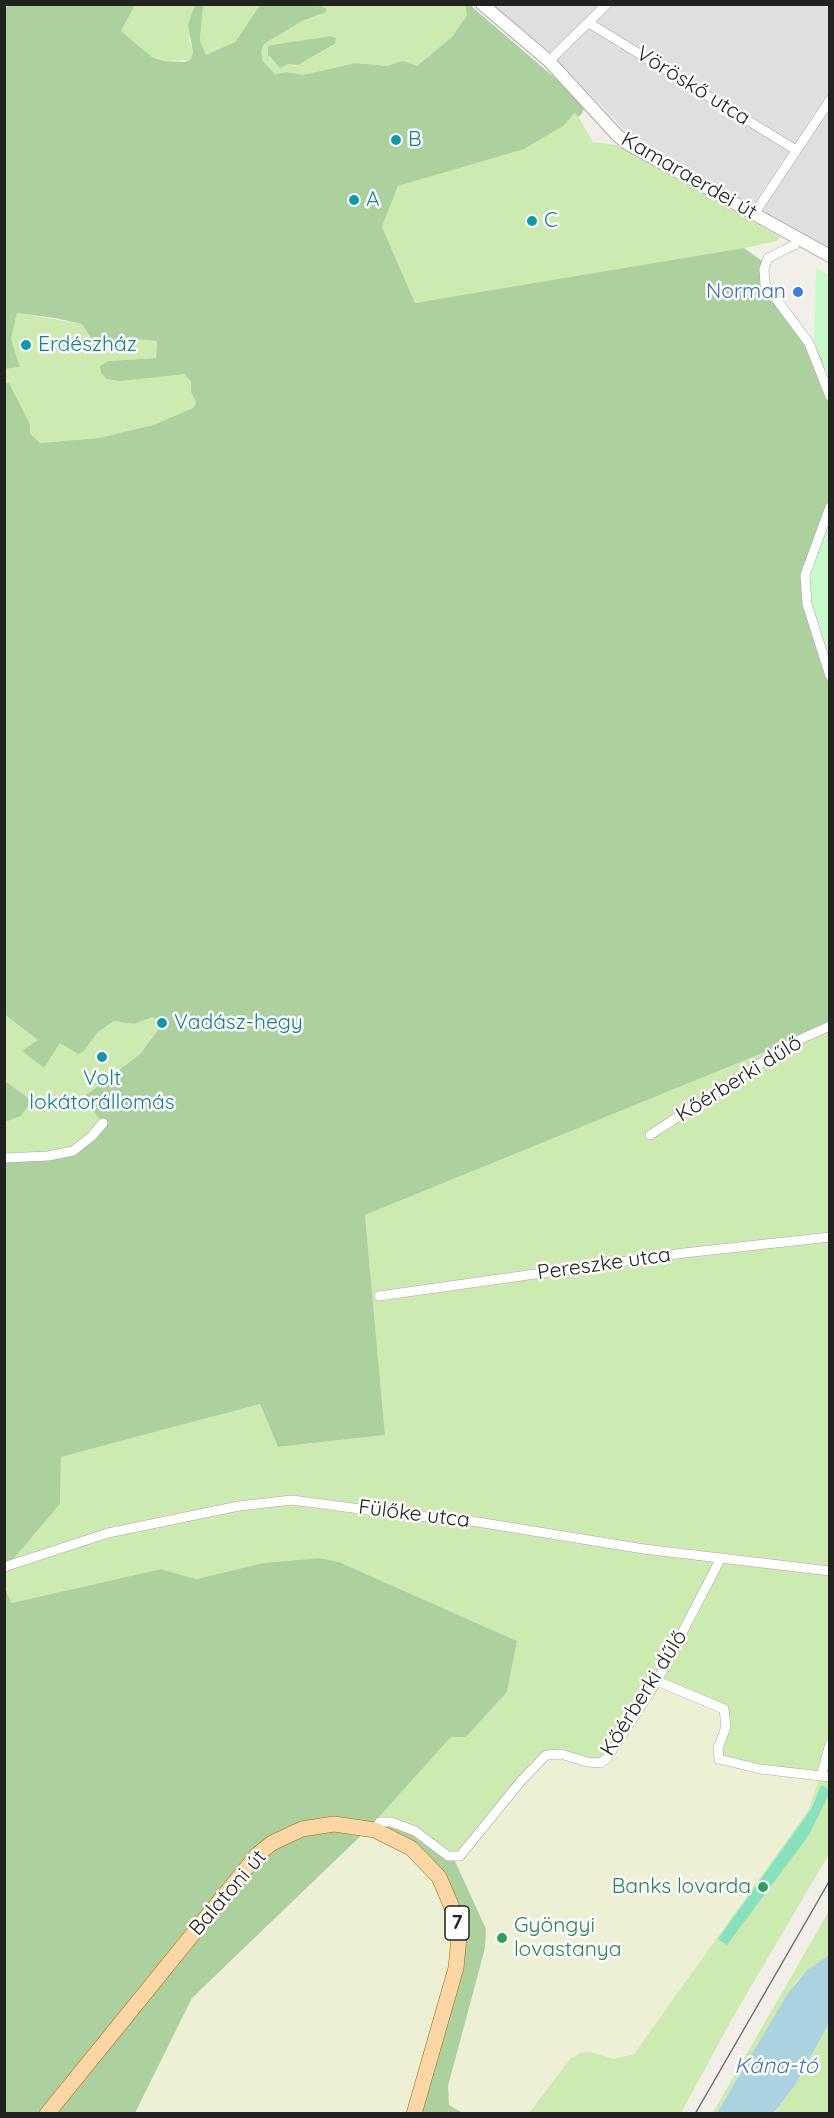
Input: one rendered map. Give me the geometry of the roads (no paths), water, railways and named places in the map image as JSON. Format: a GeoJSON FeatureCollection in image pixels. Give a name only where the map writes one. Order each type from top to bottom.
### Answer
{"type":"FeatureCollection","features":[{"type":"Feature","properties":{"kind":"main road","name":"Balatoni út"},"geometry":{"type":"LineString","coordinates":[[47,2114],[257,1855],[285,1836],[317,1825],[349,1824],[375,1830],[411,1848],[432,1868],[449,1896],[459,1936],[453,1979],[414,2114]]}},
{"type":"Feature","properties":{"kind":"street","name":"Kamaraerdei út"},"geometry":{"type":"LineString","coordinates":[[482,4],[549,61],[621,139],[830,256]]}},
{"type":"Feature","properties":{"kind":"street"},"geometry":{"type":"LineString","coordinates":[[549,61],[607,4]]}},
{"type":"Feature","properties":{"kind":"street","name":"Vöröskő utca"},"geometry":{"type":"LineString","coordinates":[[589,23],[796,150]]}},
{"type":"Feature","properties":{"kind":"street"},"geometry":{"type":"LineString","coordinates":[[754,214],[830,100]]}},
{"type":"Feature","properties":{"kind":"street"},"geometry":{"type":"LineString","coordinates":[[799,239],[794,245],[768,258],[764,269],[765,284],[808,343],[830,396]]}},
{"type":"Feature","properties":{"kind":"street"},"geometry":{"type":"LineString","coordinates":[[830,507],[805,575],[807,604],[830,676]]}},
{"type":"Feature","properties":{"kind":"street","name":"Kőérberki dűlő"},"geometry":{"type":"LineString","coordinates":[[650,1135],[792,1043],[830,1026]]}},
{"type":"Feature","properties":{"kind":"street"},"geometry":{"type":"LineString","coordinates":[[4,1158],[48,1156],[73,1151],[92,1136],[103,1123]]}},
{"type":"Feature","properties":{"kind":"street","name":"Pereszke utca"},"geometry":{"type":"LineString","coordinates":[[379,1296],[684,1253],[830,1237]]}},
{"type":"Feature","properties":{"kind":"street","name":"Fülőke utca"},"geometry":{"type":"LineString","coordinates":[[4,1567],[108,1533],[239,1506],[292,1500],[413,1516],[459,1519],[629,1546],[830,1570]]}},
{"type":"Feature","properties":{"kind":"street","name":"Kőérberki dűlő"},"geometry":{"type":"LineString","coordinates":[[375,1830],[380,1822],[391,1822],[415,1831],[448,1856],[460,1856],[521,1781],[546,1755],[561,1754],[595,1763],[607,1758],[657,1681],[721,1558]]}},
{"type":"Feature","properties":{"kind":"street"},"geometry":{"type":"LineString","coordinates":[[657,1681],[724,1709],[726,1727],[718,1748],[719,1759],[760,1769],[825,1777],[830,1744]]}},
{"type":"Feature","properties":{"kind":"water","name":"Kána-tó"},"geometry":{"type":"Polygon","coordinates":[[[829,1955],[829,2023],[796,2084],[774,2113],[717,2113],[788,1993],[807,1970],[829,1955]]]}},
{"type":"Feature","properties":{"kind":"tram line"},"geometry":{"type":"LineString","coordinates":[[695,2114],[830,1880]]}},
{"type":"Feature","properties":{"kind":"place","name":"B"},"geometry":{"type":"Point","coordinates":[396,140]}},
{"type":"Feature","properties":{"kind":"place","name":"A"},"geometry":{"type":"Point","coordinates":[354,200]}},
{"type":"Feature","properties":{"kind":"place","name":"C"},"geometry":{"type":"Point","coordinates":[532,221]}},
{"type":"Feature","properties":{"kind":"place","name":"Norman"},"geometry":{"type":"Point","coordinates":[798,292]}},
{"type":"Feature","properties":{"kind":"place","name":"Erdészház"},"geometry":{"type":"Point","coordinates":[26,345]}},
{"type":"Feature","properties":{"kind":"place","name":"Vadász-hegy"},"geometry":{"type":"Point","coordinates":[162,1023]}},
{"type":"Feature","properties":{"kind":"place","name":"Volt lokátorállomás"},"geometry":{"type":"Point","coordinates":[102,1057]}},
{"type":"Feature","properties":{"kind":"place","name":"Banks lovarda"},"geometry":{"type":"Point","coordinates":[763,1887]}},
{"type":"Feature","properties":{"kind":"place","name":"Gyöngyi lovastanya"},"geometry":{"type":"Point","coordinates":[502,1938]}}]}
